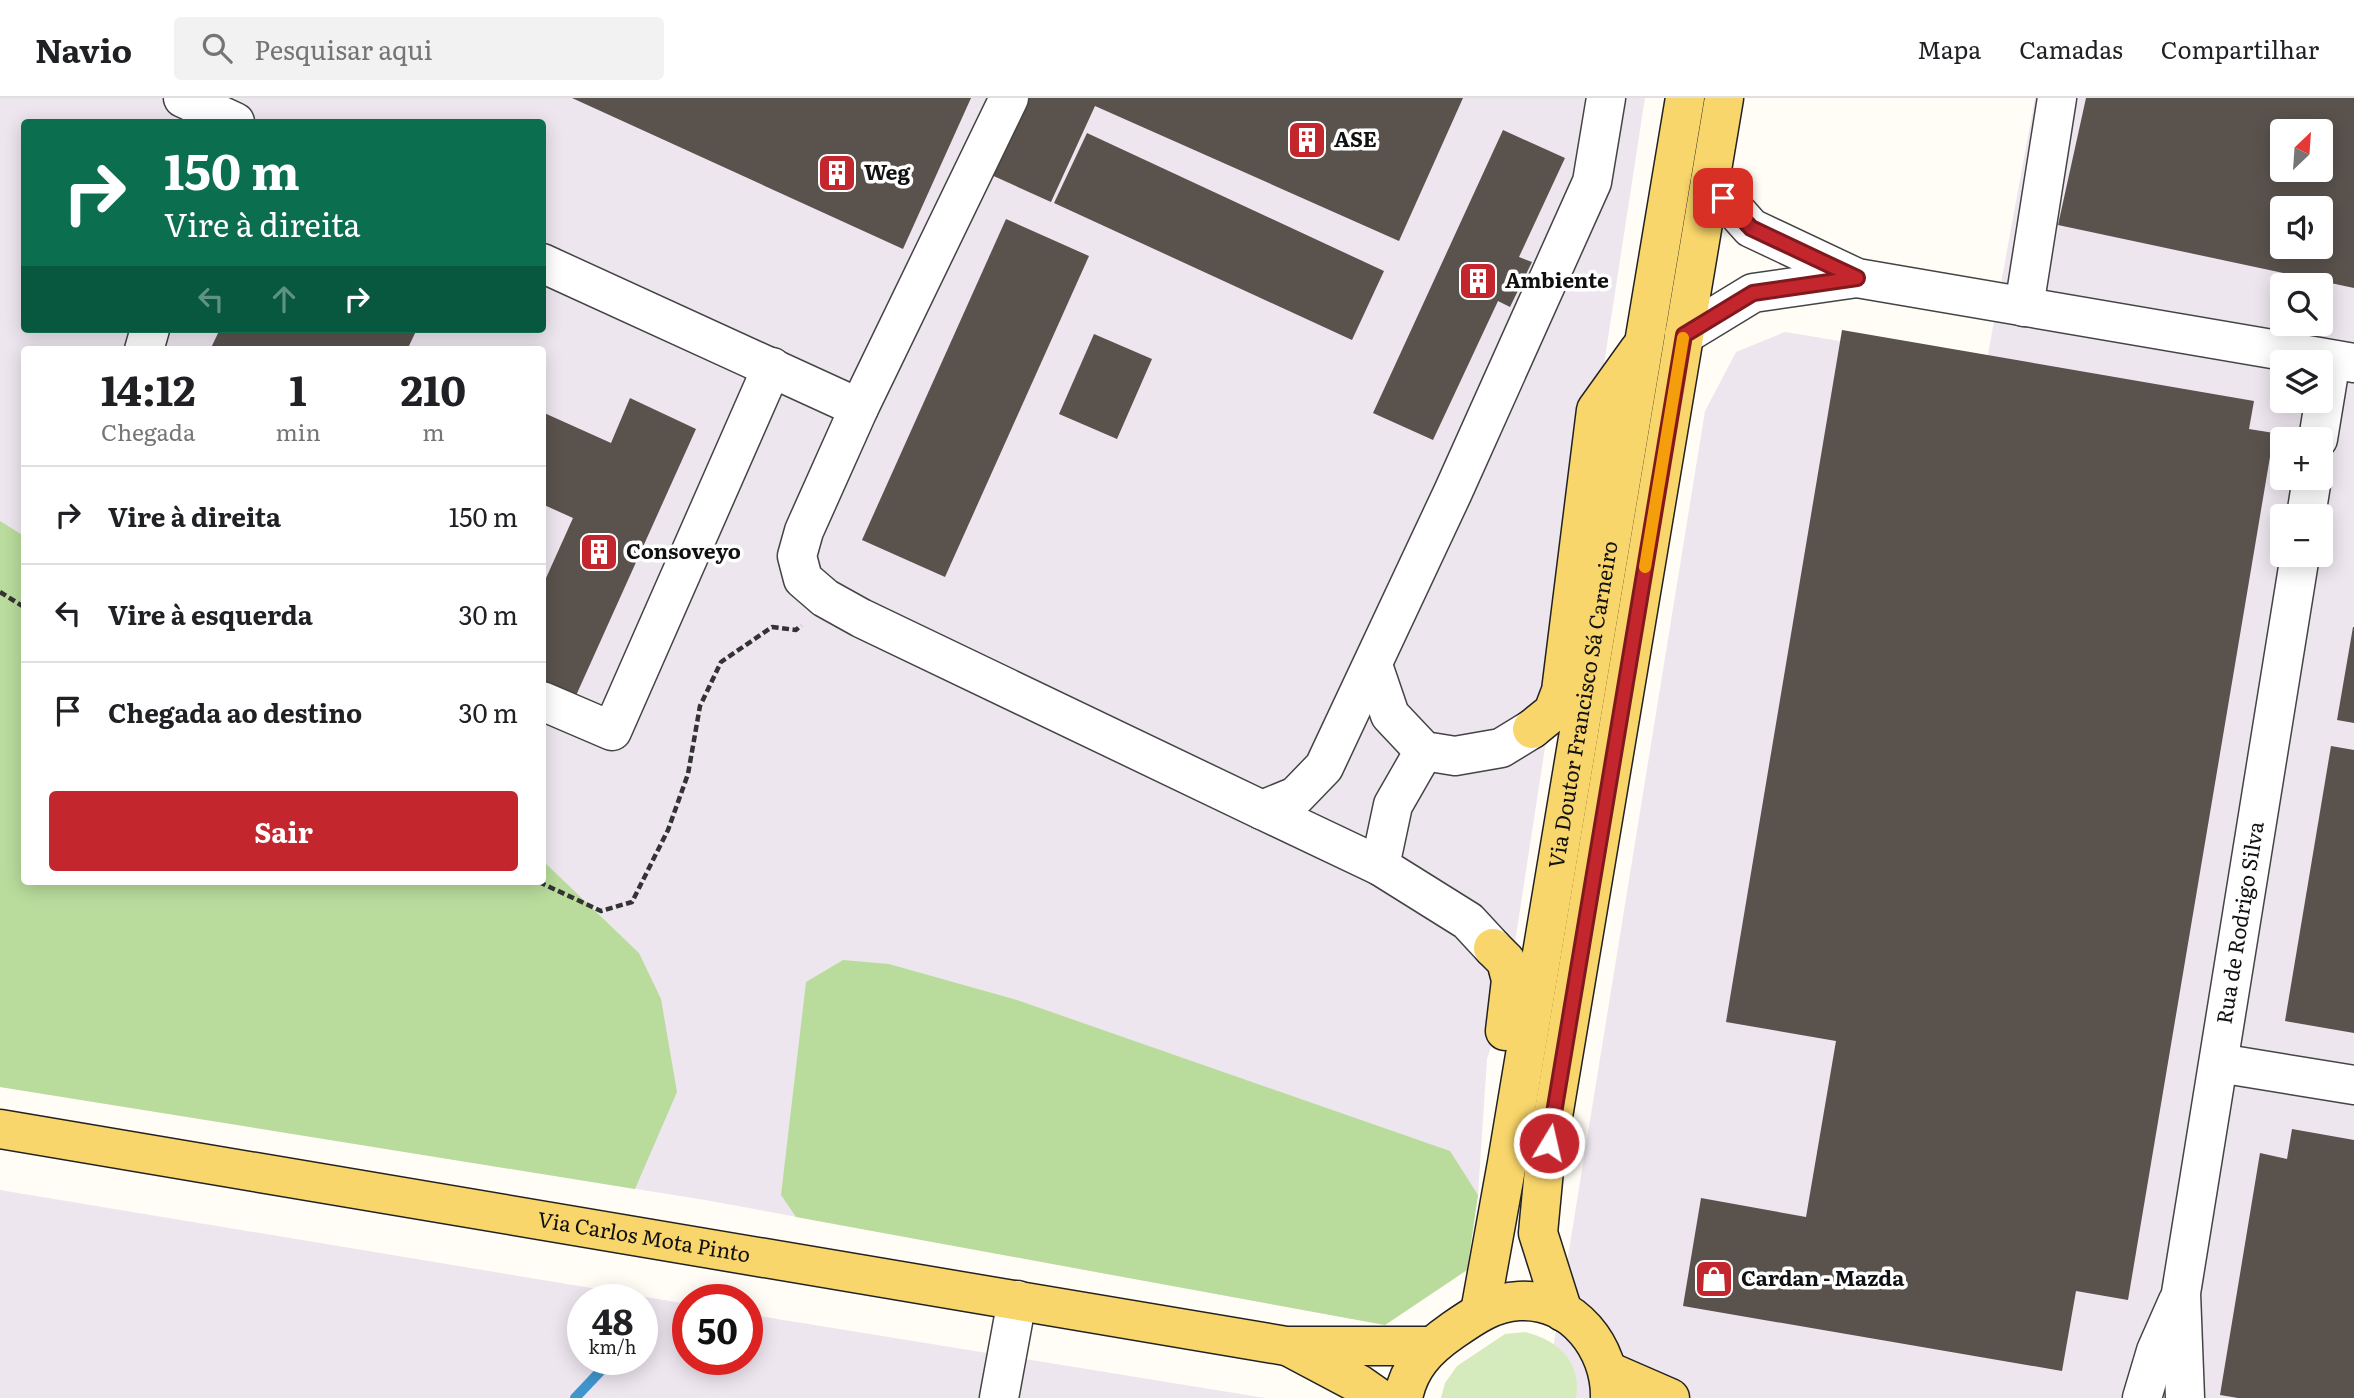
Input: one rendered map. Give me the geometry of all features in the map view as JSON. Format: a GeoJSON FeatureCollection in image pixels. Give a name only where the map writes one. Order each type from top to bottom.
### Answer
{"type":"FeatureCollection","features":[{"type":"Feature","properties":{"kind":"main road","name":"Via Doutor Francisco Sá Carneiro"},"geometry":{"type":"LineString","coordinates":[[1480,1312],[1685,98]]}},
{"type":"Feature","properties":{"kind":"main road","name":"Via Doutor Francisco Sá Carneiro"},"geometry":{"type":"LineString","coordinates":[[1563,1312],[1538,1233],[1544,1170],[1724,98]]}},
{"type":"Feature","properties":{"kind":"main road"},"geometry":{"type":"LineString","coordinates":[[1532,729],[1553,712],[1561,691],[1596,410],[1644,343]]}},
{"type":"Feature","properties":{"kind":"main road"},"geometry":{"type":"LineString","coordinates":[[1493,948],[1506,961],[1511,980],[1497,1073],[1507,1163]]}},
{"type":"Feature","properties":{"kind":"main road","name":"Via Carlos Mota Pinto"},"geometry":{"type":"LineString","coordinates":[[0,1129],[1286,1346],[1431,1346]]}},
{"type":"Feature","properties":{"kind":"main road"},"geometry":{"type":"LineString","coordinates":[[1403,1398],[1416,1362],[1431,1346],[1480,1312],[1517,1301],[1531,1301],[1563,1312],[1577,1321],[1590,1335],[1609,1385],[1670,1398]]}},
{"type":"Feature","properties":{"kind":"main road","name":"Via Carlos Mota Pinto"},"geometry":{"type":"LineString","coordinates":[[1286,1346],[1359,1384],[1379,1398]]}},
{"type":"Feature","properties":{"kind":"street"},"geometry":{"type":"LineString","coordinates":[[1009,98],[859,408],[804,531],[797,556],[803,579],[825,598],[860,618],[1380,866],[1468,921],[1493,948]]}},
{"type":"Feature","properties":{"kind":"street"},"geometry":{"type":"LineString","coordinates":[[2024,306],[2057,98]]}},
{"type":"Feature","properties":{"kind":"street"},"geometry":{"type":"LineString","coordinates":[[1262,810],[1296,796],[1324,767],[1373,665],[1454,492],[1592,182],[1598,110]]}},
{"type":"Feature","properties":{"kind":"street"},"geometry":{"type":"LineString","coordinates":[[1710,182],[1751,228],[1857,278],[2342,362],[2322,427]]}},
{"type":"Feature","properties":{"kind":"street"},"geometry":{"type":"LineString","coordinates":[[546,265],[859,408]]}},
{"type":"Feature","properties":{"kind":"street"},"geometry":{"type":"LineString","coordinates":[[1684,335],[1753,293],[1857,278]]}},
{"type":"Feature","properties":{"kind":"street"},"geometry":{"type":"LineString","coordinates":[[546,703],[611,732],[772,367]]}},
{"type":"Feature","properties":{"kind":"street","name":"Rua de Rodrigo Silva"},"geometry":{"type":"LineString","coordinates":[[2185,1398],[2181,1293],[2298,567]]}},
{"type":"Feature","properties":{"kind":"street"},"geometry":{"type":"LineString","coordinates":[[1373,665],[1390,715],[1424,751],[1455,756],[1501,748],[1532,729]]}},
{"type":"Feature","properties":{"kind":"street"},"geometry":{"type":"LineString","coordinates":[[1380,866],[1393,805],[1424,751]]}},
{"type":"Feature","properties":{"kind":"street"},"geometry":{"type":"LineString","coordinates":[[2219,1063],[2354,1085]]}},
{"type":"Feature","properties":{"kind":"street","name":"Rua de Rodrigo Silva"},"geometry":{"type":"LineString","coordinates":[[2142,1398],[2156,1351],[2181,1293]]}},
{"type":"Feature","properties":{"kind":"street"},"geometry":{"type":"LineString","coordinates":[[999,1398],[1017,1300]]}},
{"type":"Feature","properties":{"kind":"path"},"geometry":{"type":"LineString","coordinates":[[0,592],[21,605]]}},
{"type":"Feature","properties":{"kind":"path"},"geometry":{"type":"LineString","coordinates":[[546,885],[601,911],[632,902],[668,830],[688,774],[700,706],[721,662],[772,628],[796,630],[825,598]]}},
{"type":"Feature","properties":{"kind":"shaded area"},"geometry":{"type":"Polygon","coordinates":[[[0,98],[1645,98],[1505,1007],[1487,1059],[1478,1195],[1467,1270],[1385,1325],[705,1200],[0,1087],[0,98]]]}},
{"type":"Feature","properties":{"kind":"shaded area"},"geometry":{"type":"Polygon","coordinates":[[[2035,98],[2354,98],[2354,1398],[1545,1398],[1705,411],[1736,352],[1785,332],[1986,365],[2035,98]]]}},
{"type":"Feature","properties":{"kind":"shaded area"},"geometry":{"type":"Polygon","coordinates":[[[0,1190],[567,1284],[567,1375],[658,1375],[658,1299],[672,1301],[672,1375],[763,1375],[763,1317],[1265,1398],[0,1398],[0,1190]]]}},
{"type":"Feature","properties":{"kind":"green space"},"geometry":{"type":"Polygon","coordinates":[[[0,521],[21,534],[21,885],[546,885],[546,864],[639,953],[661,999],[677,1092],[635,1189],[0,1087],[0,521]]]}},
{"type":"Feature","properties":{"kind":"green space"},"geometry":{"type":"Polygon","coordinates":[[[843,960],[889,964],[1017,1000],[1450,1151],[1478,1195],[1467,1270],[1385,1325],[796,1217],[781,1195],[806,982],[843,960]]]}},
{"type":"Feature","properties":{"kind":"green space"},"geometry":{"type":"Polygon","coordinates":[[[1525,1332],[1548,1341],[1565,1354],[1575,1374],[1576,1398],[1441,1398],[1445,1383],[1457,1366],[1505,1334],[1525,1332]]]}},
{"type":"Feature","properties":{"kind":"building","name":"Weg"},"geometry":{"type":"Polygon","coordinates":[[[572,98],[971,98],[903,249],[572,98]]]}},
{"type":"Feature","properties":{"kind":"building","name":"ASE"},"geometry":{"type":"Polygon","coordinates":[[[1022,98],[1463,98],[1399,241],[1095,106],[1051,202],[987,173],[1022,98]]]}},
{"type":"Feature","properties":{"kind":"building"},"geometry":{"type":"Polygon","coordinates":[[[2086,98],[2354,98],[2354,288],[2333,284],[2333,273],[2284,273],[2058,225],[2086,98]]]}},
{"type":"Feature","properties":{"kind":"building","name":"Ambiente"},"geometry":{"type":"Polygon","coordinates":[[[1503,130],[1565,158],[1519,257],[1532,262],[1510,307],[1498,301],[1433,440],[1373,413],[1503,130]]]}},
{"type":"Feature","properties":{"kind":"building"},"geometry":{"type":"Polygon","coordinates":[[[1087,133],[1384,271],[1352,340],[1054,203],[1087,133]]]}},
{"type":"Feature","properties":{"kind":"building"},"geometry":{"type":"Polygon","coordinates":[[[1006,219],[1089,256],[945,577],[862,540],[1006,219]]]}},
{"type":"Feature","properties":{"kind":"building"},"geometry":{"type":"Polygon","coordinates":[[[1842,330],[2254,401],[2249,429],[2270,432],[2270,457],[2128,1300],[2076,1291],[2062,1371],[1683,1306],[1701,1198],[1806,1217],[1836,1041],[1726,1022],[1842,330]]]}},
{"type":"Feature","properties":{"kind":"building"},"geometry":{"type":"Polygon","coordinates":[[[218,333],[415,333],[409,346],[212,346],[218,333]]]}},
{"type":"Feature","properties":{"kind":"building"},"geometry":{"type":"Polygon","coordinates":[[[1094,334],[1152,359],[1117,439],[1059,414],[1094,334]]]}},
{"type":"Feature","properties":{"kind":"building","name":"Consoveyo"},"geometry":{"type":"Polygon","coordinates":[[[630,398],[696,429],[574,700],[546,688],[546,578],[573,518],[546,506],[546,414],[611,443],[630,398]]]}},
{"type":"Feature","properties":{"kind":"building"},"geometry":{"type":"Polygon","coordinates":[[[2354,627],[2354,723],[2337,720],[2354,627]]]}},
{"type":"Feature","properties":{"kind":"building"},"geometry":{"type":"Polygon","coordinates":[[[2331,746],[2354,750],[2354,1033],[2285,1021],[2331,746]]]}},
{"type":"Feature","properties":{"kind":"building"},"geometry":{"type":"Polygon","coordinates":[[[2292,1129],[2354,1140],[2354,1398],[2238,1398],[2220,1395],[2260,1153],[2287,1159],[2292,1129]]]}},
{"type":"Feature","properties":{"kind":"waterway"},"geometry":{"type":"LineString","coordinates":[[575,1398],[597,1375]]}},
{"type":"Feature","properties":{"kind":"slow traffic"},"geometry":{"type":"LineString","coordinates":[[1645,567],[1683,338]]}},
{"type":"Feature","properties":{"kind":"place","name":"ASE"},"geometry":{"type":"Point","coordinates":[1307,140]}},
{"type":"Feature","properties":{"kind":"place","name":"Weg"},"geometry":{"type":"Point","coordinates":[837,173]}},
{"type":"Feature","properties":{"kind":"place","name":"Ambiente"},"geometry":{"type":"Point","coordinates":[1478,281]}},
{"type":"Feature","properties":{"kind":"place","name":"Consoveyo"},"geometry":{"type":"Point","coordinates":[599,552]}},
{"type":"Feature","properties":{"kind":"place","name":"Cardan - Mazda"},"geometry":{"type":"Point","coordinates":[1714,1279]}},
{"type":"Feature","properties":{"kind":"route"},"geometry":{"type":"LineString","coordinates":[[1549,1143],[1684,335],[1753,293],[1857,278],[1751,228],[1723,198]]}}]}
